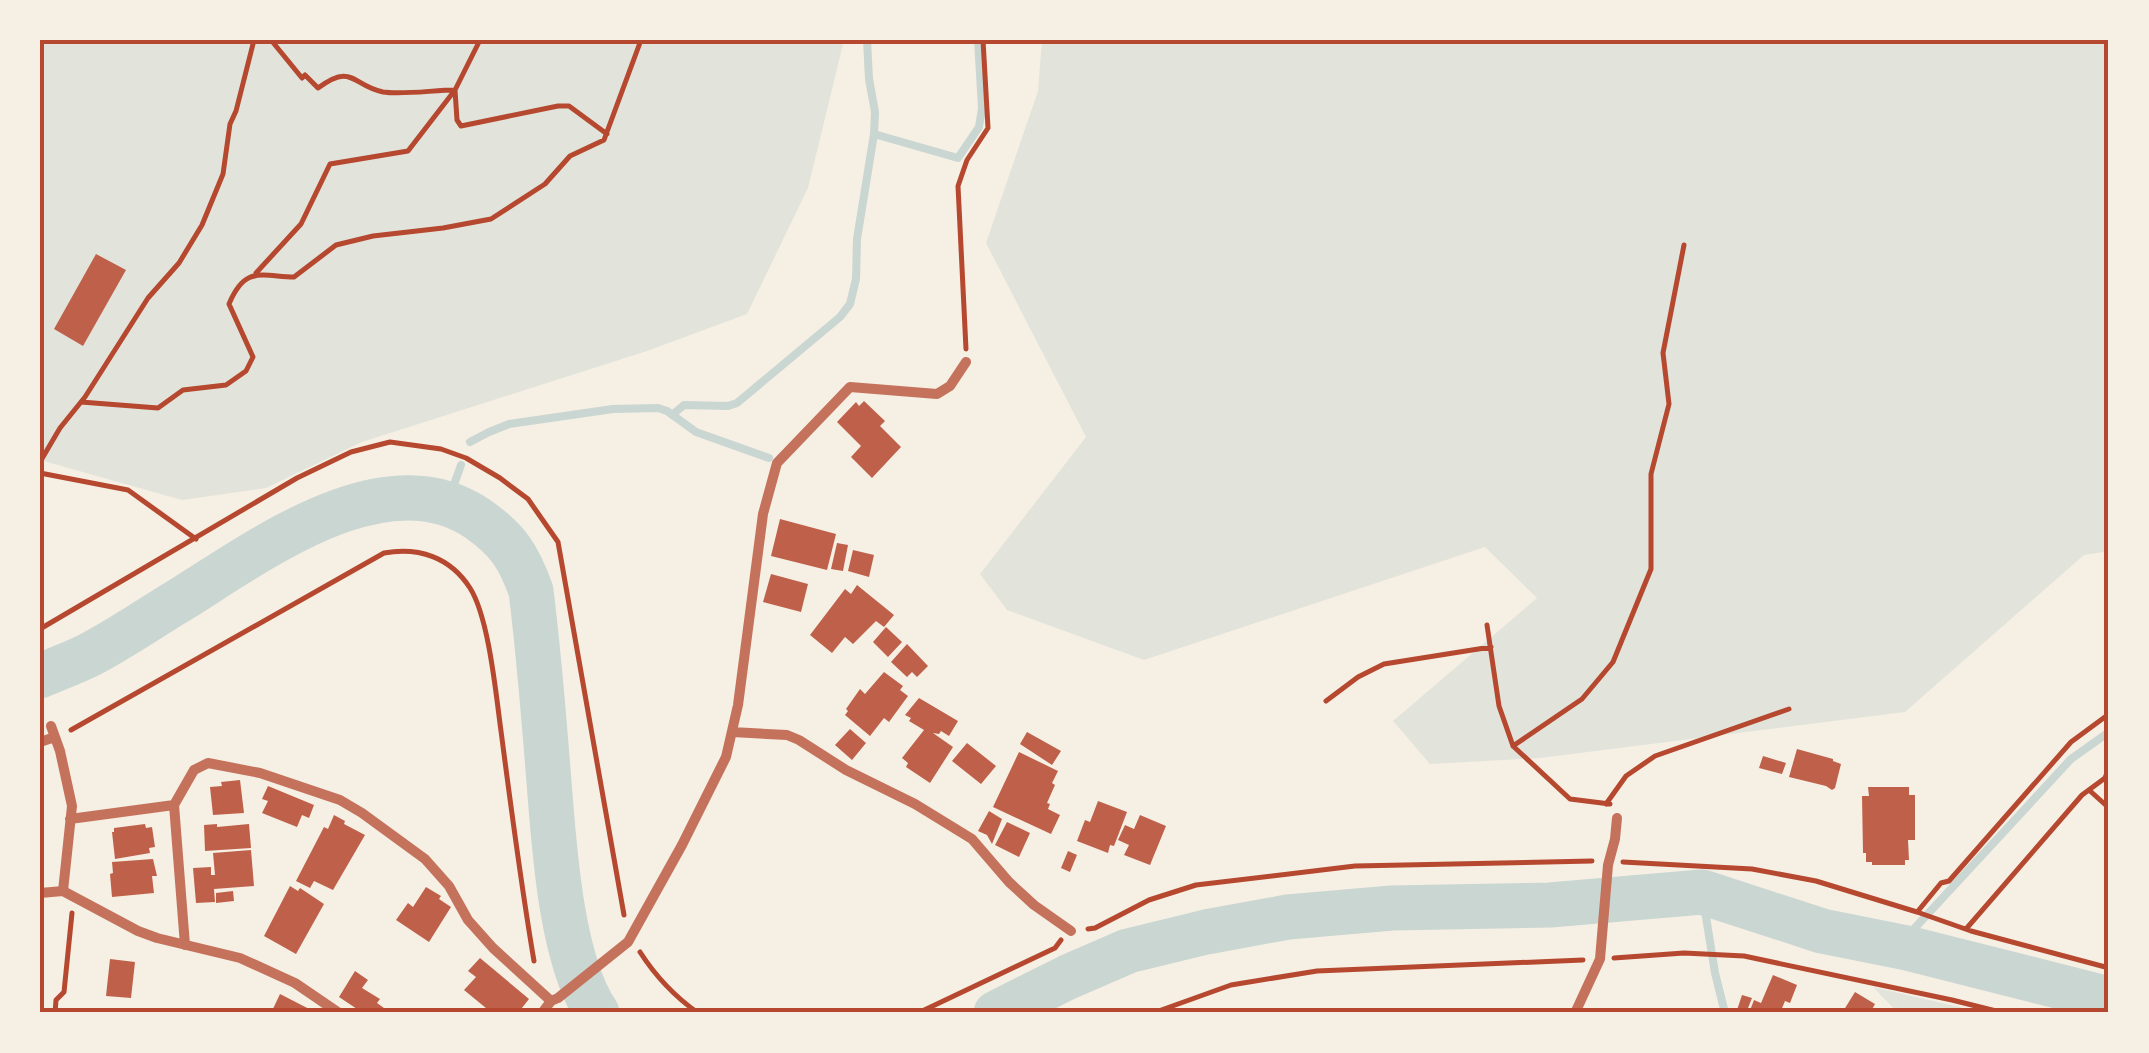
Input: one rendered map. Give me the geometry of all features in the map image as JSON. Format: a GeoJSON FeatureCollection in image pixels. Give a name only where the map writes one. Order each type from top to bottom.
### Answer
{"type":"FeatureCollection","features":[{"type":"Feature","properties":{"kind":"street"},"geometry":{"type":"LineString","coordinates":[[542,1013],[630,940],[726,757],[738,705],[763,514],[776,463],[850,387],[938,394],[950,386],[966,362]]}},
{"type":"Feature","properties":{"kind":"street"},"geometry":{"type":"LineString","coordinates":[[40,742],[53,732],[72,806],[68,893]]}},
{"type":"Feature","properties":{"kind":"street"},"geometry":{"type":"LineString","coordinates":[[732,732],[787,735],[800,740],[846,770],[915,804],[972,838],[1009,882],[1071,931]]}},
{"type":"Feature","properties":{"kind":"street"},"geometry":{"type":"LineString","coordinates":[[185,945],[174,806],[194,770],[208,764],[260,772],[340,800],[425,859],[449,886],[468,920],[494,948],[555,1000]]}},
{"type":"Feature","properties":{"kind":"street"},"geometry":{"type":"LineString","coordinates":[[70,819],[174,806]]}},
{"type":"Feature","properties":{"kind":"street"},"geometry":{"type":"LineString","coordinates":[[1575,1013],[1600,959],[1617,818]]}},
{"type":"Feature","properties":{"kind":"street"},"geometry":{"type":"LineString","coordinates":[[40,893],[68,893],[138,931],[240,958],[296,983],[339,1013]]}},
{"type":"Feature","properties":{"kind":"path"},"geometry":{"type":"LineString","coordinates":[[40,462],[148,298],[179,263],[202,226],[223,174],[230,124],[254,40]]}},
{"type":"Feature","properties":{"kind":"path"},"geometry":{"type":"LineString","coordinates":[[272,40],[302,78],[305,74],[318,88],[331,78],[348,75],[382,92],[455,90]]}},
{"type":"Feature","properties":{"kind":"path"},"geometry":{"type":"LineString","coordinates":[[81,402],[158,408],[183,390],[226,384],[246,371],[253,357],[229,304],[237,286],[256,274],[301,224],[330,164],[408,151],[455,90],[480,40]]}},
{"type":"Feature","properties":{"kind":"path"},"geometry":{"type":"LineString","coordinates":[[256,274],[294,277],[336,245],[491,219],[544,184],[570,156],[604,140],[641,40]]}},
{"type":"Feature","properties":{"kind":"path"},"geometry":{"type":"LineString","coordinates":[[966,362],[958,186],[968,160],[988,128],[983,40]]}},
{"type":"Feature","properties":{"kind":"path"},"geometry":{"type":"LineString","coordinates":[[455,90],[461,126],[569,106],[607,134]]}},
{"type":"Feature","properties":{"kind":"path"},"geometry":{"type":"LineString","coordinates":[[1513,746],[1582,699],[1613,662],[1650,570],[1651,474],[1669,404],[1662,354],[1684,245]]}},
{"type":"Feature","properties":{"kind":"path"},"geometry":{"type":"LineString","coordinates":[[40,628],[298,478],[351,452],[390,442],[441,449],[466,458],[528,499],[558,542],[630,940],[652,972],[698,1013]]}},
{"type":"Feature","properties":{"kind":"path"},"geometry":{"type":"LineString","coordinates":[[40,472],[128,490],[196,540]]}},
{"type":"Feature","properties":{"kind":"path"},"geometry":{"type":"LineString","coordinates":[[53,732],[91,720],[384,553],[424,552],[448,563],[470,588],[480,608],[494,679],[534,964]]}},
{"type":"Feature","properties":{"kind":"path"},"geometry":{"type":"LineString","coordinates":[[1488,625],[1499,706],[1513,746],[1570,798],[1612,805],[1617,818]]}},
{"type":"Feature","properties":{"kind":"path"},"geometry":{"type":"LineString","coordinates":[[1326,701],[1358,677],[1384,664],[1491,647]]}},
{"type":"Feature","properties":{"kind":"path"},"geometry":{"type":"LineString","coordinates":[[1606,804],[1626,776],[1655,756],[1790,709]]}},
{"type":"Feature","properties":{"kind":"path"},"geometry":{"type":"LineString","coordinates":[[1918,912],[2071,742],[2109,714]]}},
{"type":"Feature","properties":{"kind":"path"},"geometry":{"type":"LineString","coordinates":[[1966,929],[2089,790],[2105,778],[2109,767]]}},
{"type":"Feature","properties":{"kind":"path"},"geometry":{"type":"LineString","coordinates":[[2089,790],[2109,808]]}},
{"type":"Feature","properties":{"kind":"path"},"geometry":{"type":"LineString","coordinates":[[918,1013],[1054,948],[1071,931],[1095,928],[1149,900],[1196,885],[1355,866],[1609,863],[1752,870],[1816,881],[1966,929],[2109,968]]}},
{"type":"Feature","properties":{"kind":"path"},"geometry":{"type":"LineString","coordinates":[[55,1013],[56,1000],[64,992],[68,893]]}},
{"type":"Feature","properties":{"kind":"path"},"geometry":{"type":"LineString","coordinates":[[1153,1013],[1231,985],[1317,971],[1684,952],[1719,953],[2004,1013]]}},
{"type":"Feature","properties":{"kind":"shaded area"},"geometry":{"type":"Polygon","coordinates":[[[40,40],[844,40],[808,188],[747,314],[647,351],[362,442],[266,488],[182,500],[40,460],[40,40]]]}},
{"type":"Feature","properties":{"kind":"shaded area"},"geometry":{"type":"Polygon","coordinates":[[[1042,40],[2109,40],[2109,551],[2084,555],[1905,712],[1540,758],[1430,764],[1393,721],[1537,598],[1485,547],[1144,660],[1007,610],[980,574],[1086,437],[986,243],[1038,91],[1042,40]]]}},
{"type":"Feature","properties":{"kind":"shaded area"},"geometry":{"type":"Polygon","coordinates":[[[1873,987],[1985,1013],[1898,1013],[1873,987]]]}},
{"type":"Feature","properties":{"kind":"building"},"geometry":{"type":"Polygon","coordinates":[[[96,254],[126,270],[83,346],[54,329],[96,254]]]}},
{"type":"Feature","properties":{"kind":"building"},"geometry":{"type":"Polygon","coordinates":[[[864,401],[885,421],[880,426],[901,447],[872,478],[851,457],[861,446],[837,422],[856,402],[859,406],[864,401]]]}},
{"type":"Feature","properties":{"kind":"building"},"geometry":{"type":"Polygon","coordinates":[[[780,519],[836,534],[827,570],[771,556],[780,519]]]}},
{"type":"Feature","properties":{"kind":"building"},"geometry":{"type":"Polygon","coordinates":[[[837,543],[848,545],[843,571],[831,569],[837,543]]]}},
{"type":"Feature","properties":{"kind":"building"},"geometry":{"type":"Polygon","coordinates":[[[853,550],[874,555],[869,577],[848,571],[853,550]]]}},
{"type":"Feature","properties":{"kind":"building"},"geometry":{"type":"Polygon","coordinates":[[[771,574],[808,584],[801,612],[763,602],[771,574]]]}},
{"type":"Feature","properties":{"kind":"building"},"geometry":{"type":"Polygon","coordinates":[[[857,585],[894,615],[884,627],[876,621],[853,644],[845,637],[832,653],[810,635],[845,589],[851,594],[857,585]]]}},
{"type":"Feature","properties":{"kind":"building"},"geometry":{"type":"Polygon","coordinates":[[[886,627],[902,642],[888,657],[873,642],[886,627]]]}},
{"type":"Feature","properties":{"kind":"building"},"geometry":{"type":"Polygon","coordinates":[[[907,644],[928,666],[917,677],[912,672],[907,677],[891,662],[907,644]]]}},
{"type":"Feature","properties":{"kind":"building"},"geometry":{"type":"Polygon","coordinates":[[[884,672],[903,686],[900,690],[908,696],[889,722],[884,718],[870,736],[845,715],[846,709],[860,689],[865,694],[884,672]]]}},
{"type":"Feature","properties":{"kind":"building"},"geometry":{"type":"Polygon","coordinates":[[[919,698],[958,721],[949,736],[941,731],[933,733],[953,747],[930,783],[906,767],[908,763],[902,758],[924,730],[905,715],[919,698]]]}},
{"type":"Feature","properties":{"kind":"building"},"geometry":{"type":"Polygon","coordinates":[[[850,729],[866,743],[852,760],[835,745],[850,729]]]}},
{"type":"Feature","properties":{"kind":"building"},"geometry":{"type":"Polygon","coordinates":[[[1027,732],[1061,751],[1052,765],[1020,744],[1027,732]]]}},
{"type":"Feature","properties":{"kind":"building"},"geometry":{"type":"Polygon","coordinates":[[[967,743],[996,766],[981,784],[952,761],[967,743]]]}},
{"type":"Feature","properties":{"kind":"building"},"geometry":{"type":"Polygon","coordinates":[[[1797,749],[1841,764],[1835,788],[1789,777],[1797,749]]]}},
{"type":"Feature","properties":{"kind":"building"},"geometry":{"type":"Polygon","coordinates":[[[1019,752],[1058,771],[1047,803],[1048,809],[1060,815],[1051,834],[993,807],[1019,752]]]}},
{"type":"Feature","properties":{"kind":"building"},"geometry":{"type":"Polygon","coordinates":[[[1763,756],[1786,763],[1782,774],[1759,768],[1763,756]]]}},
{"type":"Feature","properties":{"kind":"building"},"geometry":{"type":"Polygon","coordinates":[[[240,780],[244,813],[213,815],[210,787],[240,780]]]}},
{"type":"Feature","properties":{"kind":"building"},"geometry":{"type":"Polygon","coordinates":[[[268,786],[314,805],[309,818],[302,815],[297,827],[262,813],[268,801],[262,799],[268,786]]]}},
{"type":"Feature","properties":{"kind":"building"},"geometry":{"type":"Polygon","coordinates":[[[1868,787],[1909,787],[1909,795],[1915,795],[1915,840],[1908,840],[1909,860],[1905,860],[1905,865],[1866,862],[1862,796],[1869,796],[1868,787]]]}},
{"type":"Feature","properties":{"kind":"building"},"geometry":{"type":"Polygon","coordinates":[[[1098,801],[1127,812],[1108,853],[1077,841],[1098,801]]]}},
{"type":"Feature","properties":{"kind":"building"},"geometry":{"type":"Polygon","coordinates":[[[989,811],[1002,819],[992,844],[987,835],[978,831],[989,811]]]}},
{"type":"Feature","properties":{"kind":"building"},"geometry":{"type":"Polygon","coordinates":[[[334,815],[365,835],[333,890],[314,881],[310,888],[296,881],[334,815]]]}},
{"type":"Feature","properties":{"kind":"building"},"geometry":{"type":"Polygon","coordinates":[[[1140,815],[1166,826],[1150,865],[1124,855],[1129,845],[1118,840],[1125,825],[1134,829],[1140,815]]]}},
{"type":"Feature","properties":{"kind":"building"},"geometry":{"type":"Polygon","coordinates":[[[1007,822],[1030,833],[1019,857],[995,845],[1007,822]]]}},
{"type":"Feature","properties":{"kind":"building"},"geometry":{"type":"Polygon","coordinates":[[[145,824],[146,828],[152,827],[155,847],[149,848],[150,853],[115,859],[114,828],[145,824]]]}},
{"type":"Feature","properties":{"kind":"building"},"geometry":{"type":"Polygon","coordinates":[[[249,824],[251,848],[205,851],[204,825],[249,824]]]}},
{"type":"Feature","properties":{"kind":"building"},"geometry":{"type":"Polygon","coordinates":[[[251,850],[254,886],[214,889],[215,902],[196,903],[193,868],[211,867],[211,875],[215,875],[213,853],[251,850]]]}},
{"type":"Feature","properties":{"kind":"building"},"geometry":{"type":"Polygon","coordinates":[[[1068,851],[1077,855],[1070,872],[1061,868],[1068,851]]]}},
{"type":"Feature","properties":{"kind":"building"},"geometry":{"type":"Polygon","coordinates":[[[153,859],[157,876],[152,876],[154,893],[112,897],[112,862],[153,859]]]}},
{"type":"Feature","properties":{"kind":"building"},"geometry":{"type":"Polygon","coordinates":[[[290,886],[324,904],[296,954],[264,936],[290,886]]]}},
{"type":"Feature","properties":{"kind":"building"},"geometry":{"type":"Polygon","coordinates":[[[426,887],[451,907],[429,942],[396,920],[408,903],[413,907],[426,887]]]}},
{"type":"Feature","properties":{"kind":"building"},"geometry":{"type":"Polygon","coordinates":[[[233,891],[234,901],[216,903],[216,893],[233,891]]]}},
{"type":"Feature","properties":{"kind":"building"},"geometry":{"type":"Polygon","coordinates":[[[480,958],[529,999],[518,1013],[492,1013],[464,990],[476,977],[468,971],[480,958]]]}},
{"type":"Feature","properties":{"kind":"building"},"geometry":{"type":"Polygon","coordinates":[[[110,959],[135,962],[131,998],[106,996],[110,959]]]}},
{"type":"Feature","properties":{"kind":"building"},"geometry":{"type":"Polygon","coordinates":[[[355,971],[368,980],[362,988],[380,999],[377,1003],[384,1008],[381,1013],[363,1013],[339,997],[355,971]]]}},
{"type":"Feature","properties":{"kind":"building"},"geometry":{"type":"Polygon","coordinates":[[[1773,975],[1797,985],[1790,1003],[1785,1001],[1780,1013],[1749,1013],[1754,1000],[1761,1003],[1773,975]]]}},
{"type":"Feature","properties":{"kind":"building"},"geometry":{"type":"Polygon","coordinates":[[[1855,992],[1875,1004],[1870,1013],[1842,1013],[1855,992]]]}},
{"type":"Feature","properties":{"kind":"building"},"geometry":{"type":"Polygon","coordinates":[[[280,994],[317,1013],[271,1013],[280,994]]]}},
{"type":"Feature","properties":{"kind":"building"},"geometry":{"type":"Polygon","coordinates":[[[1742,995],[1752,998],[1746,1013],[1736,1013],[1742,995]]]}},
{"type":"Feature","properties":{"kind":"waterway"},"geometry":{"type":"LineString","coordinates":[[672,415],[684,405],[737,403],[840,317],[850,304],[874,134],[867,40]]}},
{"type":"Feature","properties":{"kind":"waterway"},"geometry":{"type":"LineString","coordinates":[[874,134],[958,158],[979,127],[982,108],[978,40]]}},
{"type":"Feature","properties":{"kind":"waterway"},"geometry":{"type":"LineString","coordinates":[[470,442],[509,424],[613,409],[658,408],[696,432],[769,458]]}},
{"type":"Feature","properties":{"kind":"waterway"},"geometry":{"type":"LineString","coordinates":[[447,504],[461,465]]}},
{"type":"Feature","properties":{"kind":"waterway"},"geometry":{"type":"LineString","coordinates":[[40,676],[101,649],[247,558],[324,517],[364,504],[404,498],[442,502],[478,519],[511,550],[531,591],[561,902],[575,964],[597,1013]]}},
{"type":"Feature","properties":{"kind":"waterway"},"geometry":{"type":"LineString","coordinates":[[1907,948],[1912,931],[2071,759],[2109,732]]}},
{"type":"Feature","properties":{"kind":"waterway"},"geometry":{"type":"LineString","coordinates":[[1702,892],[1725,1013]]}},
{"type":"Feature","properties":{"kind":"waterway"},"geometry":{"type":"LineString","coordinates":[[996,1013],[1128,951],[1288,917],[1392,908],[1550,905],[1702,892],[1822,931],[1907,948],[2109,999]]}}]}
